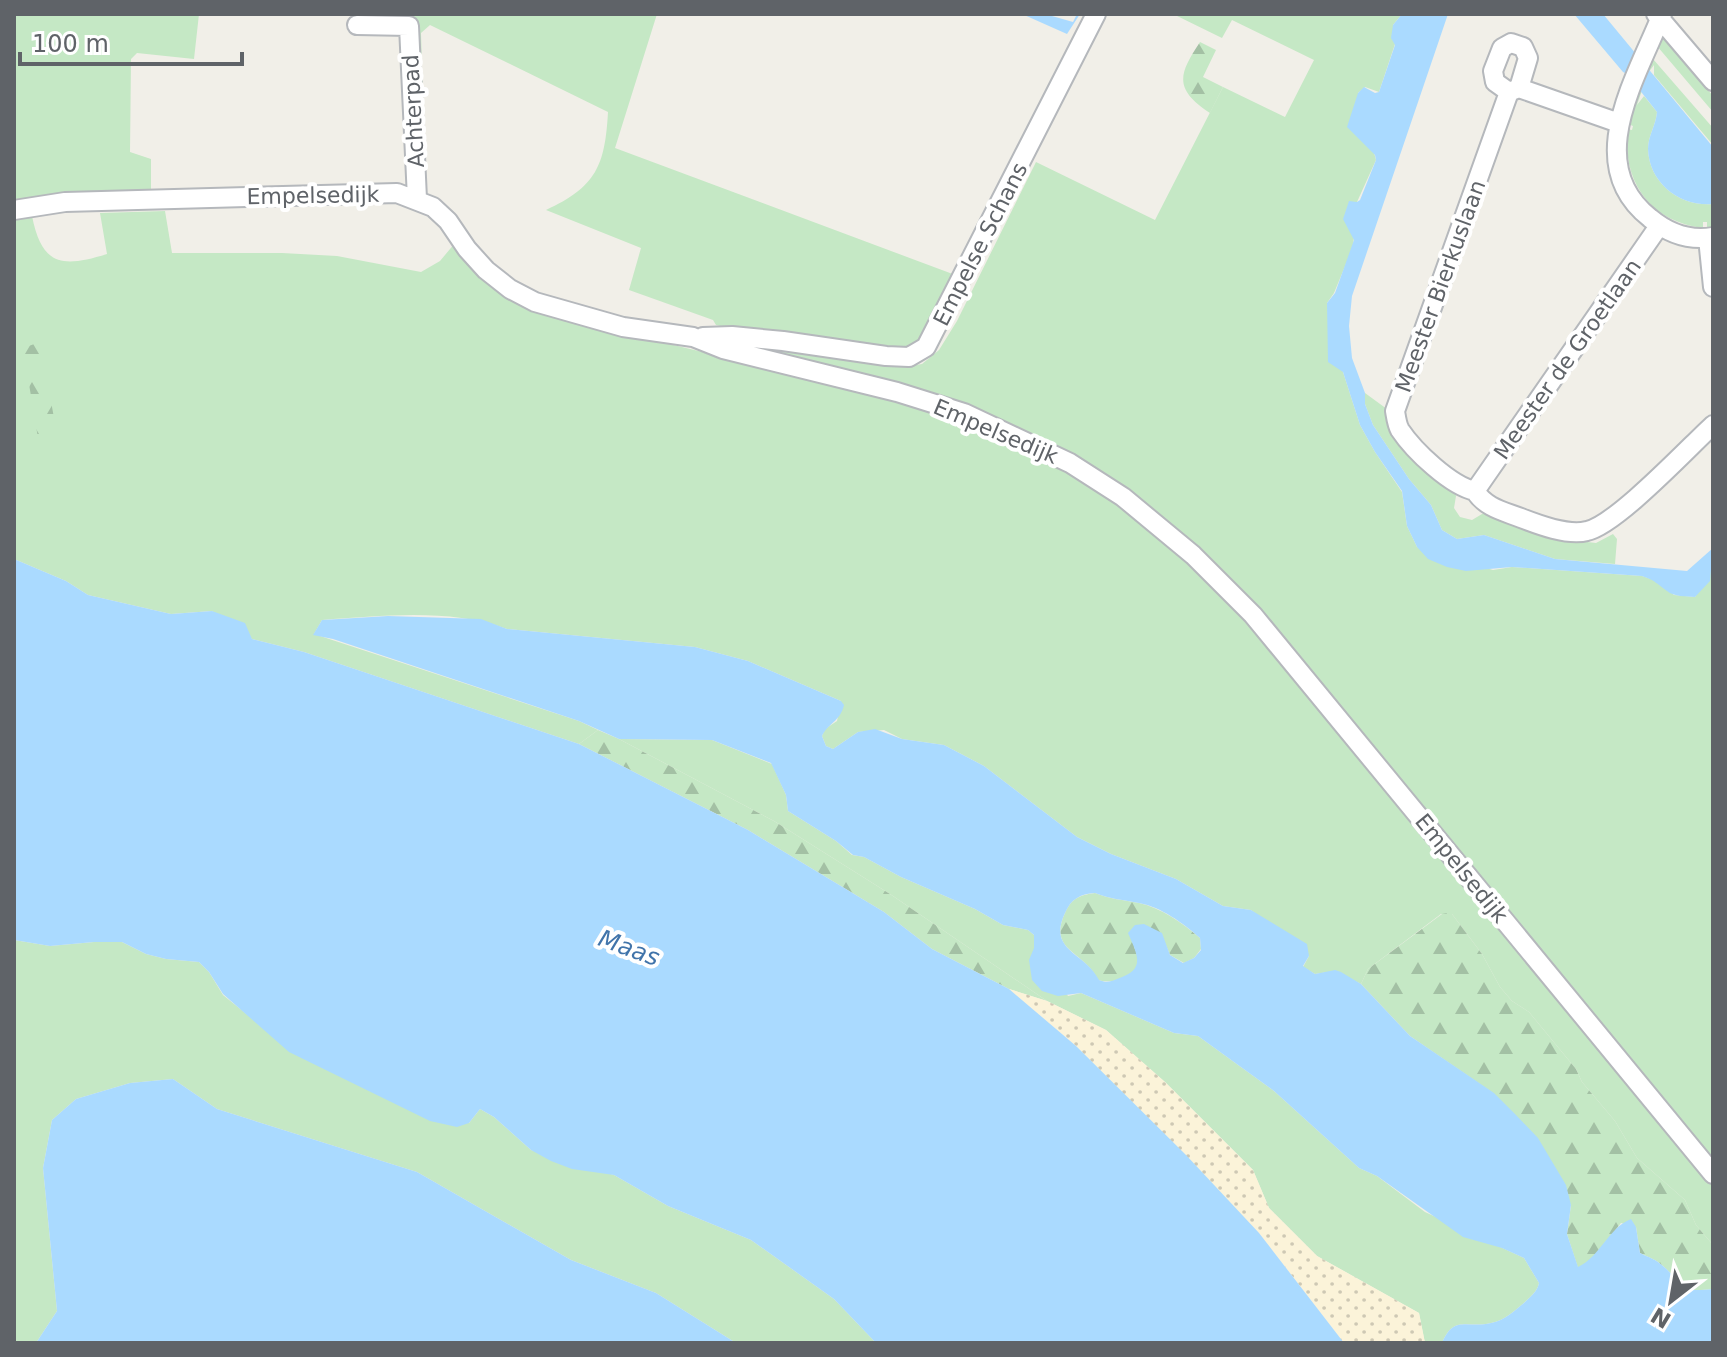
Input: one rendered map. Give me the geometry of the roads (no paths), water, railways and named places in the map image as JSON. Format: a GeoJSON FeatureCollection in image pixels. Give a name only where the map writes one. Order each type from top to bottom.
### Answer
{"type":"FeatureCollection","features":[{"type":"Feature","properties":{"kind":"street","name":"Empelse Schans"},"geometry":{"type":"LineString","coordinates":[[693,337],[732,336],[909,357],[926,347],[1096,14]]}},
{"type":"Feature","properties":{"kind":"street"},"geometry":{"type":"LineString","coordinates":[[1659,15],[1619,123],[1615,147],[1619,174],[1640,211],[1659,226],[1692,239],[1711,238],[1713,287]]}},
{"type":"Feature","properties":{"kind":"street"},"geometry":{"type":"LineString","coordinates":[[1659,15],[1713,81]]}},
{"type":"Feature","properties":{"kind":"street","name":"Achterpad"},"geometry":{"type":"LineString","coordinates":[[357,25],[409,26],[417,199]]}},
{"type":"Feature","properties":{"kind":"street","name":"Meester Bierkuslaan"},"geometry":{"type":"LineString","coordinates":[[1619,123],[1514,90],[1395,411],[1399,428],[1425,458],[1462,488],[1475,491],[1483,504],[1538,525],[1582,533],[1595,529],[1616,515],[1713,425]]}},
{"type":"Feature","properties":{"kind":"street","name":"Empelsedijk"},"geometry":{"type":"LineString","coordinates":[[14,210],[65,202],[397,193],[433,207],[448,221],[486,270],[510,289],[535,302],[623,327],[693,337],[723,349],[885,389],[964,413],[1070,463],[1123,497],[1193,555],[1253,615],[1713,1174]]}},
{"type":"Feature","properties":{"kind":"street","name":"Meester de Groetlaan"},"geometry":{"type":"LineString","coordinates":[[1475,491],[1659,226]]}},
{"type":"Feature","properties":{"kind":"water"},"geometry":{"type":"Polygon","coordinates":[[[1022,14],[1045,14],[1073,22],[1080,14],[1067,34],[1022,14]]]}},
{"type":"Feature","properties":{"kind":"water"},"geometry":{"type":"Polygon","coordinates":[[[1402,14],[1448,14],[1352,296],[1349,326],[1352,358],[1373,425],[1409,479],[1431,505],[1442,530],[1457,539],[1484,535],[1555,559],[1687,571],[1713,548],[1710,581],[1695,597],[1670,593],[1642,576],[1512,567],[1466,571],[1428,559],[1417,547],[1407,526],[1402,491],[1360,425],[1343,372],[1328,362],[1327,303],[1335,293],[1354,240],[1343,219],[1349,201],[1360,200],[1376,160],[1375,155],[1347,127],[1358,93],[1364,87],[1379,92],[1395,45],[1391,38],[1393,25],[1402,14]]]}},
{"type":"Feature","properties":{"kind":"water"},"geometry":{"type":"Polygon","coordinates":[[[1574,14],[1603,14],[1713,147],[1713,204],[1678,197],[1660,182],[1648,149],[1657,112],[1574,14]]]}},
{"type":"Feature","properties":{"kind":"water","name":"Maas"},"geometry":{"type":"Polygon","coordinates":[[[14,559],[66,581],[88,595],[171,614],[212,611],[245,623],[252,639],[304,652],[579,744],[748,830],[884,912],[932,949],[1009,989],[1076,1046],[1259,1233],[1344,1343],[876,1343],[834,1299],[751,1240],[668,1206],[614,1175],[572,1169],[551,1161],[531,1150],[494,1117],[480,1109],[469,1123],[457,1127],[430,1121],[289,1052],[223,994],[199,962],[146,954],[122,942],[50,946],[14,940],[14,559]]]}},
{"type":"Feature","properties":{"kind":"water"},"geometry":{"type":"Polygon","coordinates":[[[388,616],[481,619],[507,629],[695,647],[748,661],[841,701],[844,705],[840,715],[822,736],[826,746],[833,749],[858,732],[875,729],[902,739],[944,745],[984,766],[1077,837],[1176,879],[1223,906],[1251,910],[1307,944],[1309,956],[1303,966],[1315,974],[1335,970],[1361,984],[1410,1036],[1494,1093],[1538,1138],[1566,1185],[1571,1205],[1567,1234],[1578,1267],[1593,1256],[1616,1229],[1631,1219],[1636,1227],[1640,1253],[1661,1264],[1687,1289],[1713,1289],[1713,1343],[1442,1343],[1451,1328],[1501,1320],[1531,1296],[1539,1283],[1524,1258],[1463,1237],[1377,1176],[1359,1168],[1274,1091],[1198,1036],[1174,1033],[1081,993],[1058,996],[1042,991],[1032,980],[1029,960],[1034,948],[1034,935],[1028,930],[1003,925],[864,857],[853,855],[788,811],[786,795],[771,763],[712,740],[619,739],[579,721],[313,635],[322,620],[388,616]],[[1095,893],[1080,896],[1070,904],[1061,926],[1061,936],[1064,944],[1099,980],[1115,980],[1136,967],[1137,955],[1128,933],[1135,925],[1144,924],[1162,933],[1170,955],[1183,963],[1201,950],[1200,938],[1163,912],[1147,905],[1095,893]]]}},
{"type":"Feature","properties":{"kind":"water"},"geometry":{"type":"Polygon","coordinates":[[[173,1079],[217,1109],[417,1172],[571,1260],[656,1293],[736,1343],[36,1343],[57,1311],[43,1168],[52,1120],[76,1099],[130,1083],[173,1079]]]}}]}
